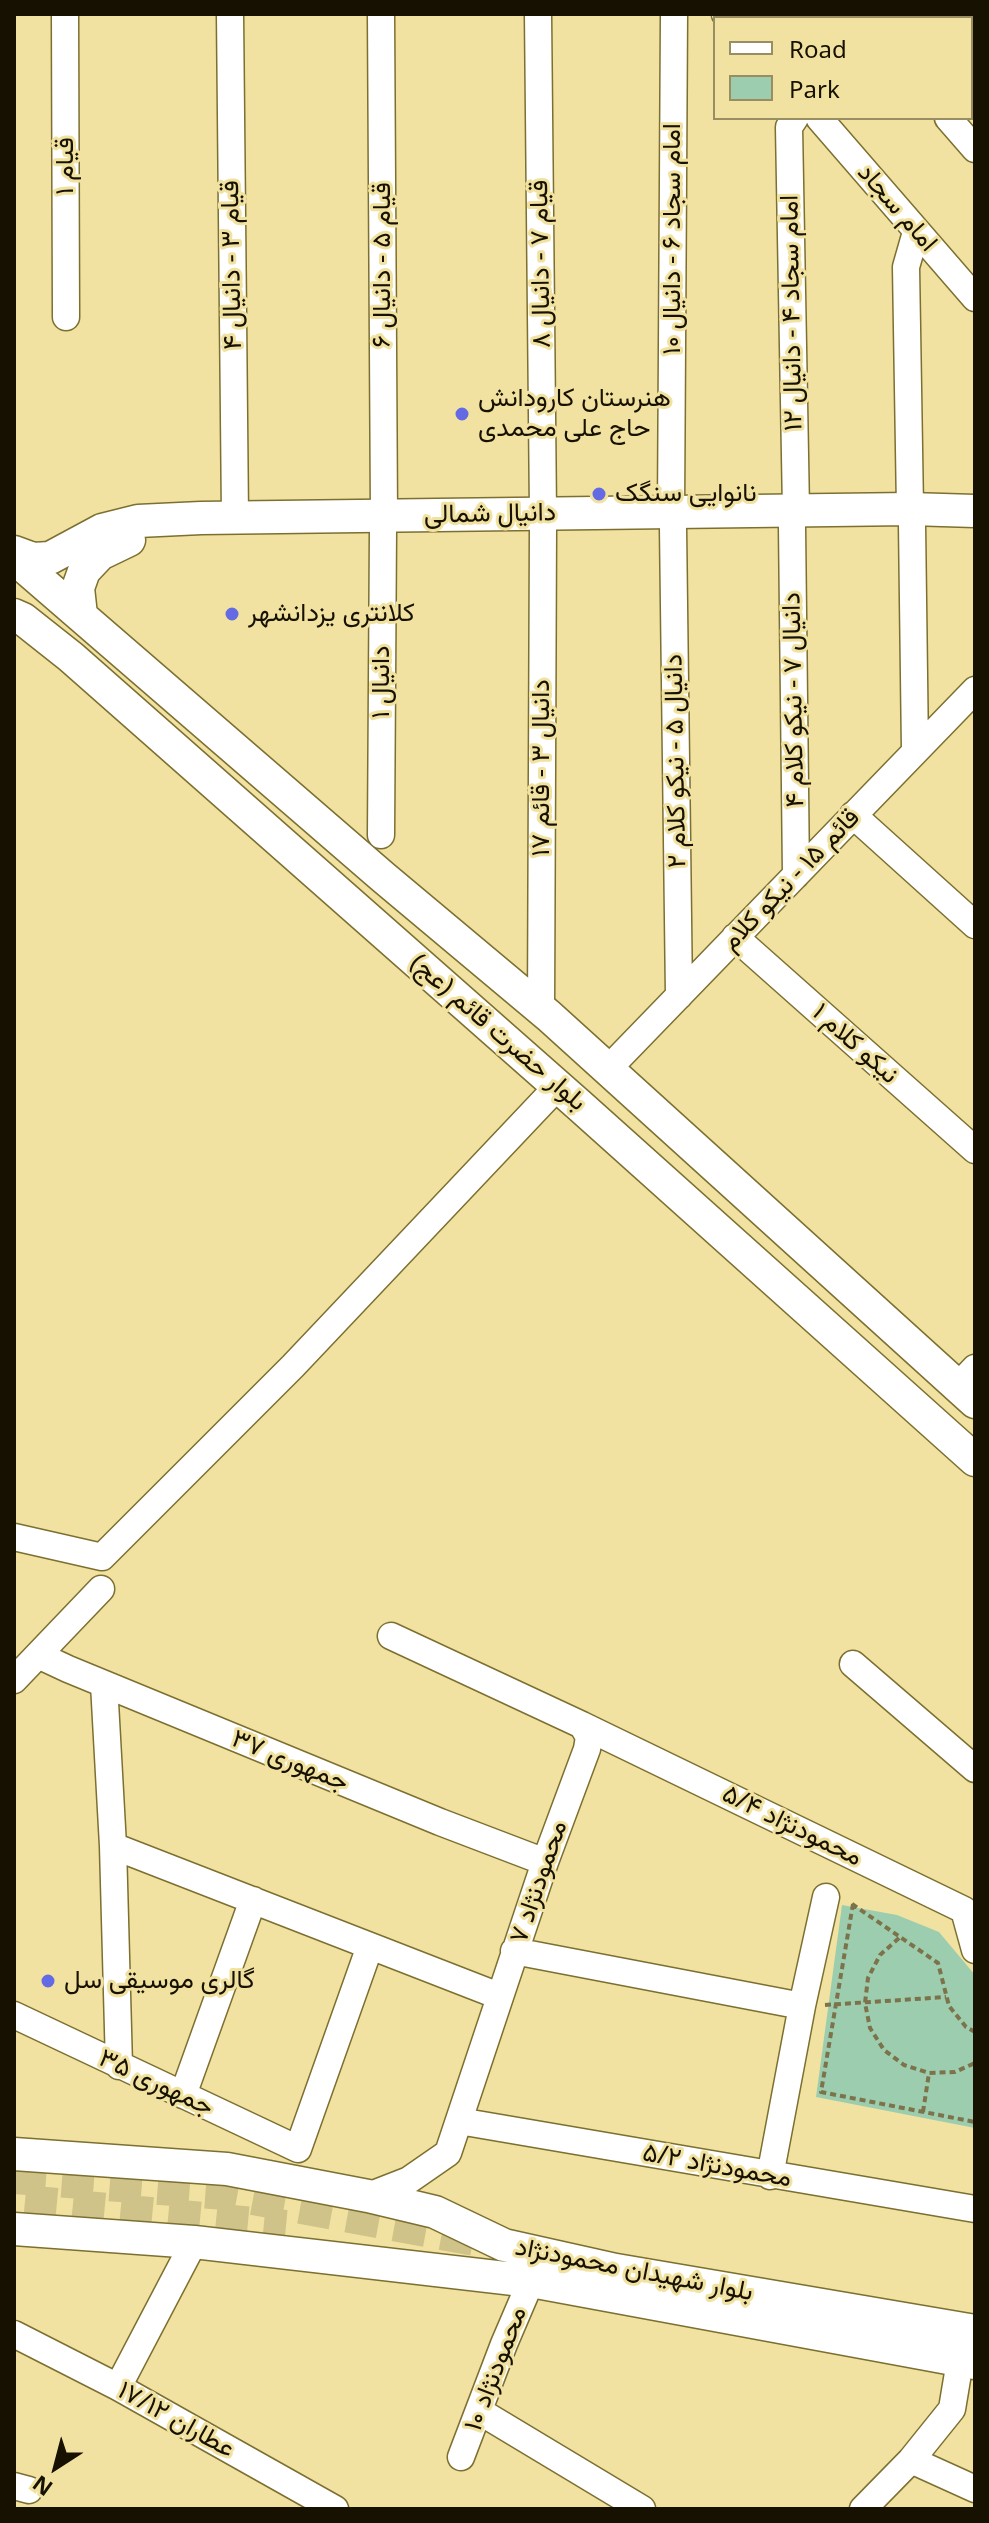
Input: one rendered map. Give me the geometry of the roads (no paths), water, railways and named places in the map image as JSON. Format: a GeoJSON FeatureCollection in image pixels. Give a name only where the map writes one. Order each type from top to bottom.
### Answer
{"type":"FeatureCollection","features":[{"type":"Feature","properties":{"kind":"main road","name":"دانیال شمالی"},"geometry":{"type":"LineString","coordinates":[[14,555],[33,559],[50,558],[102,530],[138,521],[160,528],[203,530],[384,522],[911,516],[975,511]]}},
{"type":"Feature","properties":{"kind":"main road","name":"دانیال شمالی"},"geometry":{"type":"LineString","coordinates":[[911,516],[975,526]]}},
{"type":"Feature","properties":{"kind":"main road","name":"دانیال شمالی"},"geometry":{"type":"LineString","coordinates":[[81,615],[78,588],[84,571],[100,554],[160,528],[235,517],[384,522]]}},
{"type":"Feature","properties":{"kind":"main road","name":"بلوار حضرت قائم (عج)"},"geometry":{"type":"LineString","coordinates":[[14,555],[383,877],[541,1009],[969,1385]]}},
{"type":"Feature","properties":{"kind":"main road","name":"بلوار حضرت قائم (عج)"},"geometry":{"type":"LineString","coordinates":[[14,615],[71,657],[975,1460]]}},
{"type":"Feature","properties":{"kind":"main road"},"geometry":{"type":"LineString","coordinates":[[568,1096],[607,1070]]}},
{"type":"Feature","properties":{"kind":"main road","name":"بلوار شهیدان محمودنژاد"},"geometry":{"type":"LineString","coordinates":[[15,2155],[227,2169],[435,2212],[504,2245],[560,2258],[975,2331]]}},
{"type":"Feature","properties":{"kind":"main road","name":"بلوار شهیدان محمودنژاد"},"geometry":{"type":"LineString","coordinates":[[14,2228],[194,2242],[531,2281],[968,2362]]}},
{"type":"Feature","properties":{"kind":"street","name":"قیام ۱"},"geometry":{"type":"LineString","coordinates":[[65,14],[66,317]]}},
{"type":"Feature","properties":{"kind":"street","name":"قیام ۳ - دانیال ۴"},"geometry":{"type":"LineString","coordinates":[[230,14],[235,517]]}},
{"type":"Feature","properties":{"kind":"street","name":"قیام ۵ - دانیال ۶"},"geometry":{"type":"LineString","coordinates":[[381,14],[384,522]]}},
{"type":"Feature","properties":{"kind":"street","name":"قیام ۷ - دانیال ۸"},"geometry":{"type":"LineString","coordinates":[[538,14],[543,520]]}},
{"type":"Feature","properties":{"kind":"street","name":"امام سجاد ۶ - دانیال ۱۰"},"geometry":{"type":"LineString","coordinates":[[672,519],[674,14]]}},
{"type":"Feature","properties":{"kind":"street","name":"امام سجاد ۴ - دانیال ۱۲"},"geometry":{"type":"LineString","coordinates":[[794,120],[789,127],[794,518]]}},
{"type":"Feature","properties":{"kind":"street","name":"امام سجاد"},"geometry":{"type":"LineString","coordinates":[[821,120],[975,298]]}},
{"type":"Feature","properties":{"kind":"street"},"geometry":{"type":"LineString","coordinates":[[950,120],[975,149]]}},
{"type":"Feature","properties":{"kind":"street"},"geometry":{"type":"LineString","coordinates":[[915,751],[906,267],[916,232]]}},
{"type":"Feature","properties":{"kind":"street","name":"دانیال ۷ - نیکو کلام ۴"},"geometry":{"type":"LineString","coordinates":[[794,518],[796,875]]}},
{"type":"Feature","properties":{"kind":"street","name":"دانیال ۵ - نیکو کلام ۲"},"geometry":{"type":"LineString","coordinates":[[672,519],[679,996]]}},
{"type":"Feature","properties":{"kind":"street","name":"دانیال ۳ - قائم ۱۷"},"geometry":{"type":"LineString","coordinates":[[541,1009],[543,520]]}},
{"type":"Feature","properties":{"kind":"street","name":"دانیال ۱"},"geometry":{"type":"LineString","coordinates":[[381,835],[384,522]]}},
{"type":"Feature","properties":{"kind":"street","name":"قائم ۱۵ - نیکو کلام"},"geometry":{"type":"LineString","coordinates":[[607,1070],[915,751],[973,698]]}},
{"type":"Feature","properties":{"kind":"street"},"geometry":{"type":"LineString","coordinates":[[853,815],[975,925]]}},
{"type":"Feature","properties":{"kind":"street","name":"نیکو کلام ۱"},"geometry":{"type":"LineString","coordinates":[[735,937],[975,1150]]}},
{"type":"Feature","properties":{"kind":"street"},"geometry":{"type":"LineString","coordinates":[[14,1537],[102,1557],[568,1096]]}},
{"type":"Feature","properties":{"kind":"street"},"geometry":{"type":"LineString","coordinates":[[14,1680],[101,1589]]}},
{"type":"Feature","properties":{"kind":"street"},"geometry":{"type":"LineString","coordinates":[[391,1636],[582,1725]]}},
{"type":"Feature","properties":{"kind":"street","name":"جمهوری ۳۷"},"geometry":{"type":"LineString","coordinates":[[38,1655],[440,1822],[545,1862]]}},
{"type":"Feature","properties":{"kind":"street"},"geometry":{"type":"LineString","coordinates":[[853,1664],[975,1769]]}},
{"type":"Feature","properties":{"kind":"street"},"geometry":{"type":"LineString","coordinates":[[104,1684],[113,1846],[119,2066]]}},
{"type":"Feature","properties":{"kind":"street","name":"محمودنژاد ۷"},"geometry":{"type":"LineString","coordinates":[[368,2196],[409,2180],[448,2153],[514,1951],[587,1749],[589,1737],[582,1725]]}},
{"type":"Feature","properties":{"kind":"street","name":"محمودنژاد ۵/۴"},"geometry":{"type":"LineString","coordinates":[[582,1725],[964,1910],[975,1950]]}},
{"type":"Feature","properties":{"kind":"street"},"geometry":{"type":"LineString","coordinates":[[113,1846],[499,1996]]}},
{"type":"Feature","properties":{"kind":"street"},"geometry":{"type":"LineString","coordinates":[[770,2176],[826,1897]]}},
{"type":"Feature","properties":{"kind":"street"},"geometry":{"type":"LineString","coordinates":[[183,2095],[253,1900]]}},
{"type":"Feature","properties":{"kind":"street","name":"جمهوری ۳۵"},"geometry":{"type":"LineString","coordinates":[[14,2015],[298,2149],[370,1946]]}},
{"type":"Feature","properties":{"kind":"street"},"geometry":{"type":"LineString","coordinates":[[514,1951],[802,2006]]}},
{"type":"Feature","properties":{"kind":"street","name":"محمودنژاد ۵/۲"},"geometry":{"type":"LineString","coordinates":[[459,2121],[975,2209]]}},
{"type":"Feature","properties":{"kind":"street"},"geometry":{"type":"LineString","coordinates":[[118,2387],[194,2242]]}},
{"type":"Feature","properties":{"kind":"street","name":"محمودنژاد ۱۰"},"geometry":{"type":"LineString","coordinates":[[461,2457],[531,2281]]}},
{"type":"Feature","properties":{"kind":"street","name":"عطاران ۱۷/۱۲"},"geometry":{"type":"LineString","coordinates":[[14,2334],[118,2387],[335,2509]]}},
{"type":"Feature","properties":{"kind":"street"},"geometry":{"type":"LineString","coordinates":[[863,2509],[911,2460],[952,2409],[968,2362]]}},
{"type":"Feature","properties":{"kind":"street"},"geometry":{"type":"LineString","coordinates":[[479,2411],[642,2509]]}},
{"type":"Feature","properties":{"kind":"street"},"geometry":{"type":"LineString","coordinates":[[911,2460],[975,2489]]}},
{"type":"Feature","properties":{"kind":"tunnel"},"geometry":{"type":"LineString","coordinates":[[14,2178],[226,2194],[485,2242]]}},
{"type":"Feature","properties":{"kind":"tunnel"},"geometry":{"type":"LineString","coordinates":[[25,2201],[286,2226]]}},
{"type":"Feature","properties":{"kind":"place","name":"هنرستان کارودانش حاج علی محمدی"},"geometry":{"type":"Point","coordinates":[462,414]}},
{"type":"Feature","properties":{"kind":"place","name":"نانوایی سنگک"},"geometry":{"type":"Point","coordinates":[599,494]}},
{"type":"Feature","properties":{"kind":"place","name":"کلانتری یزدانشهر"},"geometry":{"type":"Point","coordinates":[232,614]}},
{"type":"Feature","properties":{"kind":"place","name":"گالری موسیقی سل"},"geometry":{"type":"Point","coordinates":[48,1981]}}]}
